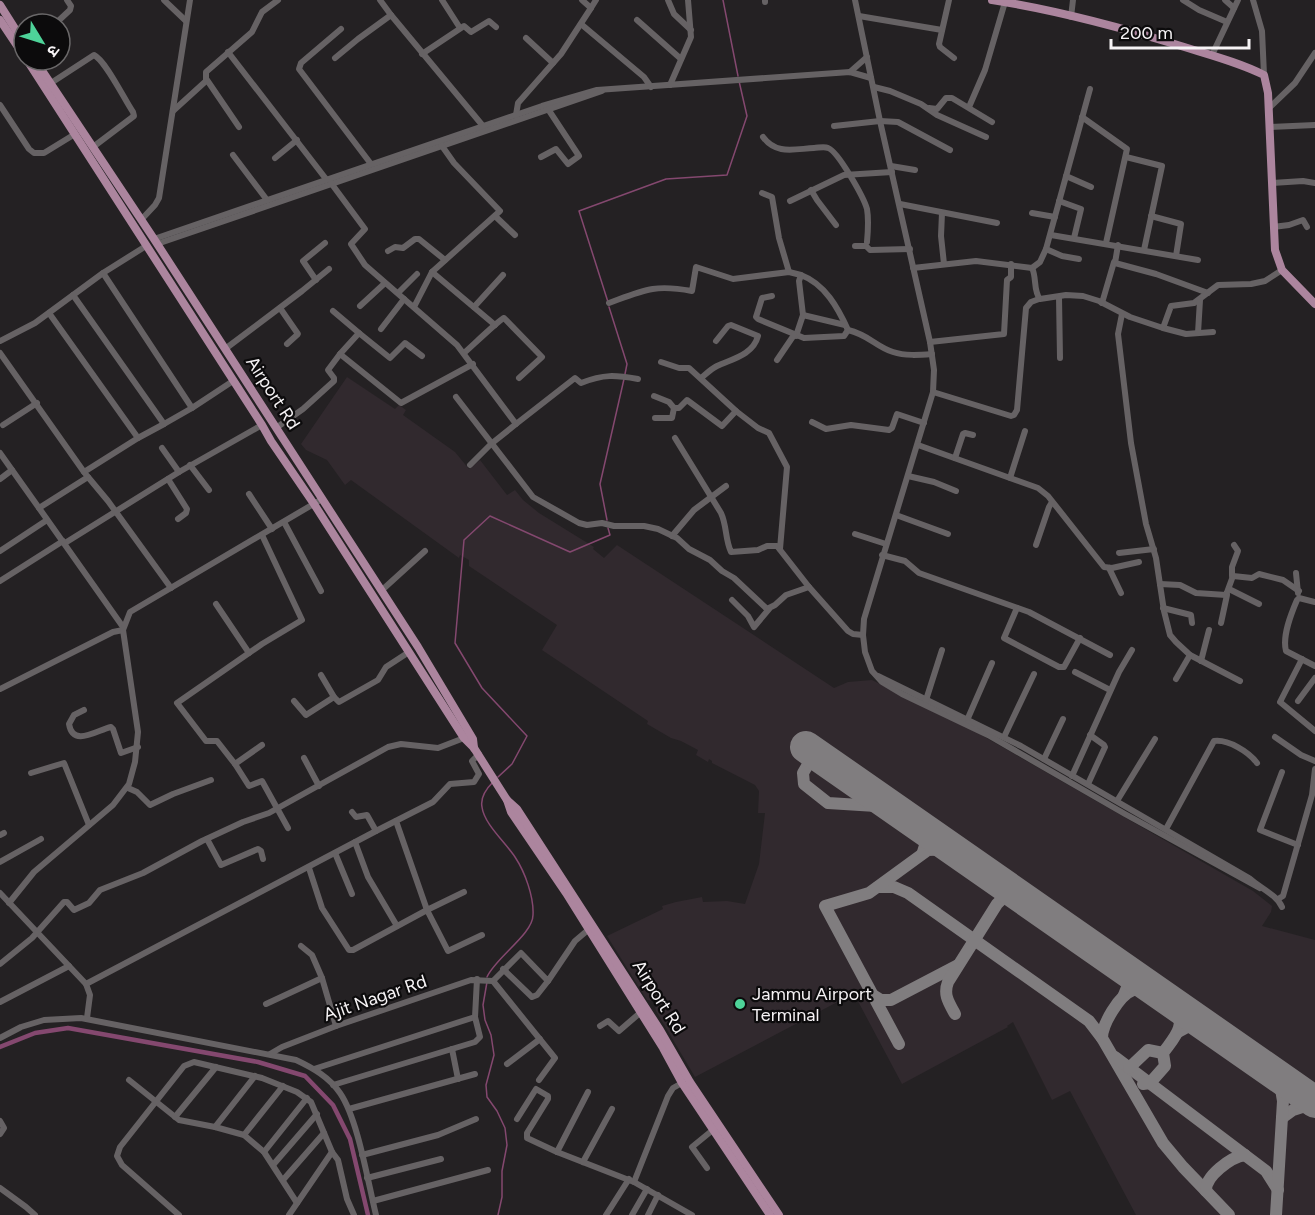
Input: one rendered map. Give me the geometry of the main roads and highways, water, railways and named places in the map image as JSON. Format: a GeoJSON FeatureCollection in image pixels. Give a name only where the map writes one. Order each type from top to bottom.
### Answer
{"type":"FeatureCollection","features":[{"type":"Feature","properties":{"kind":"main road"},"geometry":{"type":"LineString","coordinates":[[993,0],[1149,36],[1245,65],[1264,75],[1267,81],[1269,108],[1275,250],[1282,270],[1315,304]]}},
{"type":"Feature","properties":{"kind":"main road"},"geometry":{"type":"LineString","coordinates":[[1,2],[12,22]]}},
{"type":"Feature","properties":{"kind":"main road"},"geometry":{"type":"LineString","coordinates":[[0,20],[12,38]]}},
{"type":"Feature","properties":{"kind":"main road"},"geometry":{"type":"LineString","coordinates":[[35,72],[271,441],[464,738],[476,751],[511,812],[566,892],[641,1012],[682,1083],[770,1215]]}},
{"type":"Feature","properties":{"kind":"main road","name":"Airport Rd"},"geometry":{"type":"LineString","coordinates":[[43,72],[418,647],[472,739],[476,751]]}},
{"type":"Feature","properties":{"kind":"main road","name":"Airport Rd"},"geometry":{"type":"LineString","coordinates":[[505,798],[517,809],[598,932],[690,1082],[779,1215]]}},
{"type":"Feature","properties":{"kind":"waterway"},"geometry":{"type":"LineString","coordinates":[[723,0],[738,76]]}},
{"type":"Feature","properties":{"kind":"waterway"},"geometry":{"type":"LineString","coordinates":[[608,302],[579,211],[666,179],[727,175],[747,116],[739,81]]}},
{"type":"Feature","properties":{"kind":"waterway"},"geometry":{"type":"LineString","coordinates":[[609,307],[627,364],[625,374]]}},
{"type":"Feature","properties":{"kind":"waterway"},"geometry":{"type":"LineString","coordinates":[[607,520],[600,484],[624,379]]}},
{"type":"Feature","properties":{"kind":"waterway"},"geometry":{"type":"LineString","coordinates":[[498,777],[512,764],[527,736],[482,688],[455,643],[464,540],[490,516],[570,552],[610,535],[608,528]]}},
{"type":"Feature","properties":{"kind":"waterway"},"geometry":{"type":"LineString","coordinates":[[487,977],[527,930],[533,915],[528,885],[519,863],[491,827],[484,813],[483,797],[493,782]]}},
{"type":"Feature","properties":{"kind":"waterway"},"geometry":{"type":"LineString","coordinates":[[487,982],[483,1005],[494,1055],[486,1085],[487,1097],[505,1128],[507,1145],[498,1215]]}},
{"type":"Feature","properties":{"kind":"waterway"},"geometry":{"type":"LineString","coordinates":[[0,1047],[35,1033],[68,1028],[258,1062],[305,1076],[333,1105],[350,1139],[368,1215]]}},
{"type":"Feature","properties":{"kind":"place","name":"Jammu Airport Terminal"},"geometry":{"type":"Point","coordinates":[740,1004]}}]}
